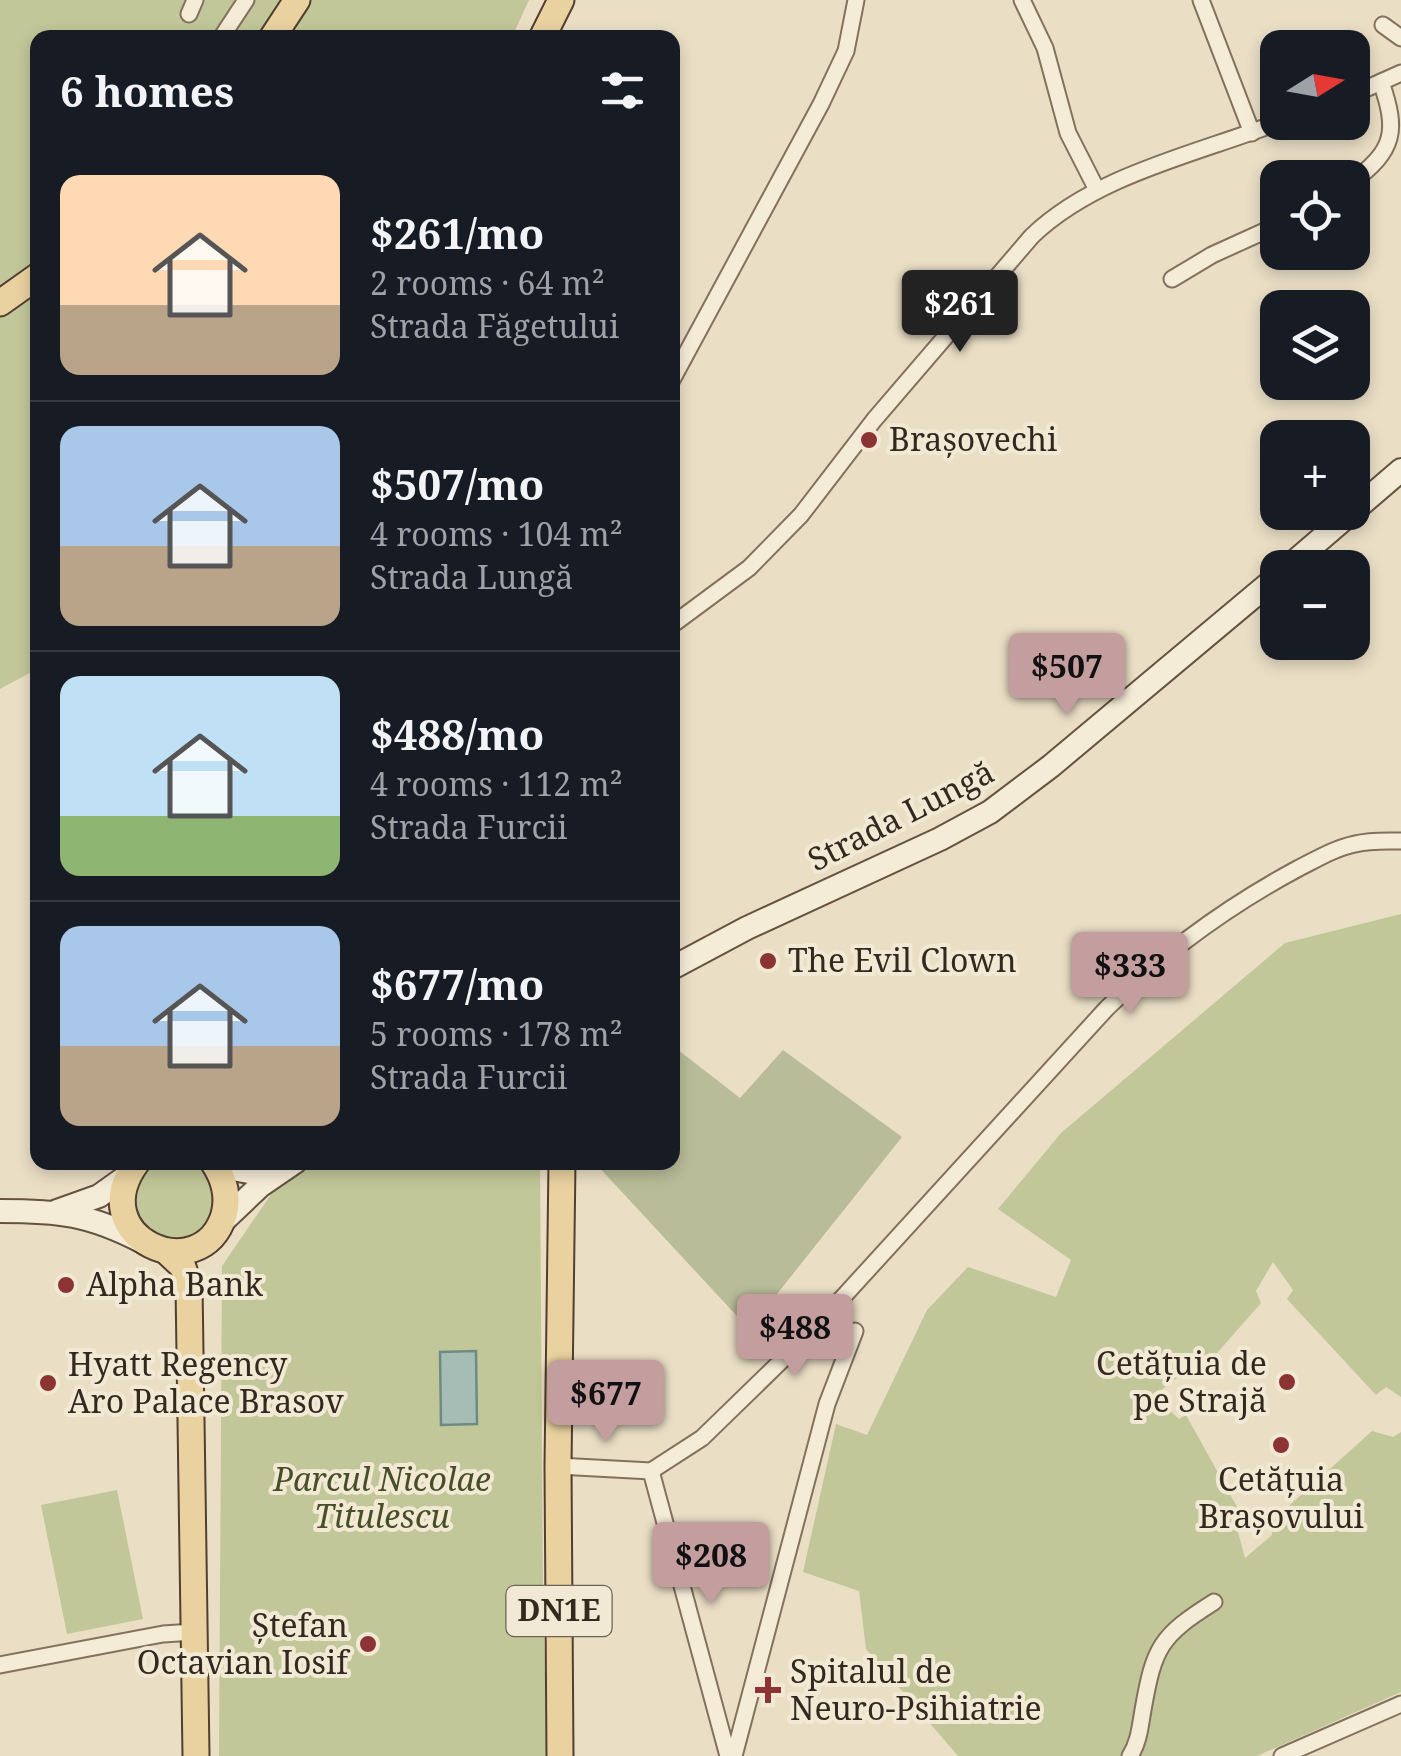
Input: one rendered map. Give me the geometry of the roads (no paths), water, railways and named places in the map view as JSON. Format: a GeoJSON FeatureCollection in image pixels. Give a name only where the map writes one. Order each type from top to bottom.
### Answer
{"type":"FeatureCollection","features":[{"type":"Feature","properties":{"kind":"main road"},"geometry":{"type":"LineString","coordinates":[[277,30],[296,0]]}},
{"type":"Feature","properties":{"kind":"main road"},"geometry":{"type":"LineString","coordinates":[[546,30],[561,0]]}},
{"type":"Feature","properties":{"kind":"main road"},"geometry":{"type":"LineString","coordinates":[[0,304],[30,282]]}},
{"type":"Feature","properties":{"kind":"main road"},"geometry":{"type":"LineString","coordinates":[[1308,550],[1401,470]]}},
{"type":"Feature","properties":{"kind":"main road"},"geometry":{"type":"LineString","coordinates":[[1372,496],[1401,490]]}},
{"type":"Feature","properties":{"kind":"main road","name":"Strada Lungă"},"geometry":{"type":"LineString","coordinates":[[680,964],[990,812],[1051,766],[1260,591]]}},
{"type":"Feature","properties":{"kind":"main road"},"geometry":{"type":"LineString","coordinates":[[57,1211],[99,1196],[132,1170]]}},
{"type":"Feature","properties":{"kind":"main road"},"geometry":{"type":"LineString","coordinates":[[132,1170],[122,1206],[134,1234],[183,1267],[189,1286],[196,1756]]}},
{"type":"Feature","properties":{"kind":"main road"},"geometry":{"type":"LineString","coordinates":[[217,1170],[226,1194],[221,1223]]}},
{"type":"Feature","properties":{"kind":"main road"},"geometry":{"type":"LineString","coordinates":[[233,1170],[270,1170]]}},
{"type":"Feature","properties":{"kind":"main road"},"geometry":{"type":"LineString","coordinates":[[0,1211],[57,1211],[95,1220],[157,1248],[199,1246],[260,1186],[284,1170]]}},
{"type":"Feature","properties":{"kind":"main road","name":"DN1E"},"geometry":{"type":"LineString","coordinates":[[560,1756],[562,1170]]}},
{"type":"Feature","properties":{"kind":"street"},"geometry":{"type":"LineString","coordinates":[[226,30],[246,0]]}},
{"type":"Feature","properties":{"kind":"street"},"geometry":{"type":"LineString","coordinates":[[680,365],[821,104],[846,51],[856,0]]}},
{"type":"Feature","properties":{"kind":"street"},"geometry":{"type":"LineString","coordinates":[[1022,0],[1045,48],[1068,133],[1097,190]]}},
{"type":"Feature","properties":{"kind":"street"},"geometry":{"type":"LineString","coordinates":[[1201,0],[1252,133]]}},
{"type":"Feature","properties":{"kind":"street"},"geometry":{"type":"LineString","coordinates":[[1384,25],[1401,38]]}},
{"type":"Feature","properties":{"kind":"street"},"geometry":{"type":"LineString","coordinates":[[1370,87],[1401,73]]}},
{"type":"Feature","properties":{"kind":"street"},"geometry":{"type":"LineString","coordinates":[[1370,164],[1389,145],[1393,126],[1382,82]]}},
{"type":"Feature","properties":{"kind":"street"},"geometry":{"type":"LineString","coordinates":[[680,619],[749,568],[800,515],[874,420],[1032,236],[1055,215],[1097,190],[1260,130]]}},
{"type":"Feature","properties":{"kind":"street"},"geometry":{"type":"LineString","coordinates":[[1172,279],[1260,233]]}},
{"type":"Feature","properties":{"kind":"street"},"geometry":{"type":"LineString","coordinates":[[558,1466],[651,1470],[702,1438],[812,1331],[1108,1008],[1160,959],[1275,881],[1332,851],[1374,840],[1401,841]]}},
{"type":"Feature","properties":{"kind":"street"},"geometry":{"type":"LineString","coordinates":[[731,1756],[827,1404],[855,1331]]}},
{"type":"Feature","properties":{"kind":"street"},"geometry":{"type":"LineString","coordinates":[[651,1470],[731,1756]]}},
{"type":"Feature","properties":{"kind":"street"},"geometry":{"type":"LineString","coordinates":[[1130,1756],[1137,1744],[1149,1674],[1160,1644],[1179,1624],[1214,1602]]}},
{"type":"Feature","properties":{"kind":"street"},"geometry":{"type":"LineString","coordinates":[[0,1665],[162,1634],[194,1632]]}},
{"type":"Feature","properties":{"kind":"street"},"geometry":{"type":"LineString","coordinates":[[1282,1756],[1401,1704]]}},
{"type":"Feature","properties":{"kind":"water"},"geometry":{"type":"Polygon","coordinates":[[[476,1351],[477,1424],[441,1425],[440,1352],[476,1351]]]}},
{"type":"Feature","properties":{"kind":"place","name":"Brașovechi"},"geometry":{"type":"Point","coordinates":[869,440]}},
{"type":"Feature","properties":{"kind":"place","name":"The Evil Clown"},"geometry":{"type":"Point","coordinates":[768,961]}},
{"type":"Feature","properties":{"kind":"place","name":"Alpha Bank"},"geometry":{"type":"Point","coordinates":[66,1285]}},
{"type":"Feature","properties":{"kind":"place","name":"Cetățuia de pe Strajă"},"geometry":{"type":"Point","coordinates":[1287,1382]}},
{"type":"Feature","properties":{"kind":"place","name":"Hyatt Regency Aro Palace Brasov"},"geometry":{"type":"Point","coordinates":[48,1383]}},
{"type":"Feature","properties":{"kind":"place","name":"Cetățuia Brașovului"},"geometry":{"type":"Point","coordinates":[1281,1445]}},
{"type":"Feature","properties":{"kind":"place","name":"Ștefan Octavian Iosif"},"geometry":{"type":"Point","coordinates":[368,1644]}},
{"type":"Feature","properties":{"kind":"place","name":"Spitalul de Neuro-Psihiatrie"},"geometry":{"type":"Point","coordinates":[768,1690]}},
{"type":"Feature","properties":{"kind":"park label","name":"Parcul Nicolae Titulescu"},"geometry":{"type":"Point","coordinates":[382,1498]}}]}
